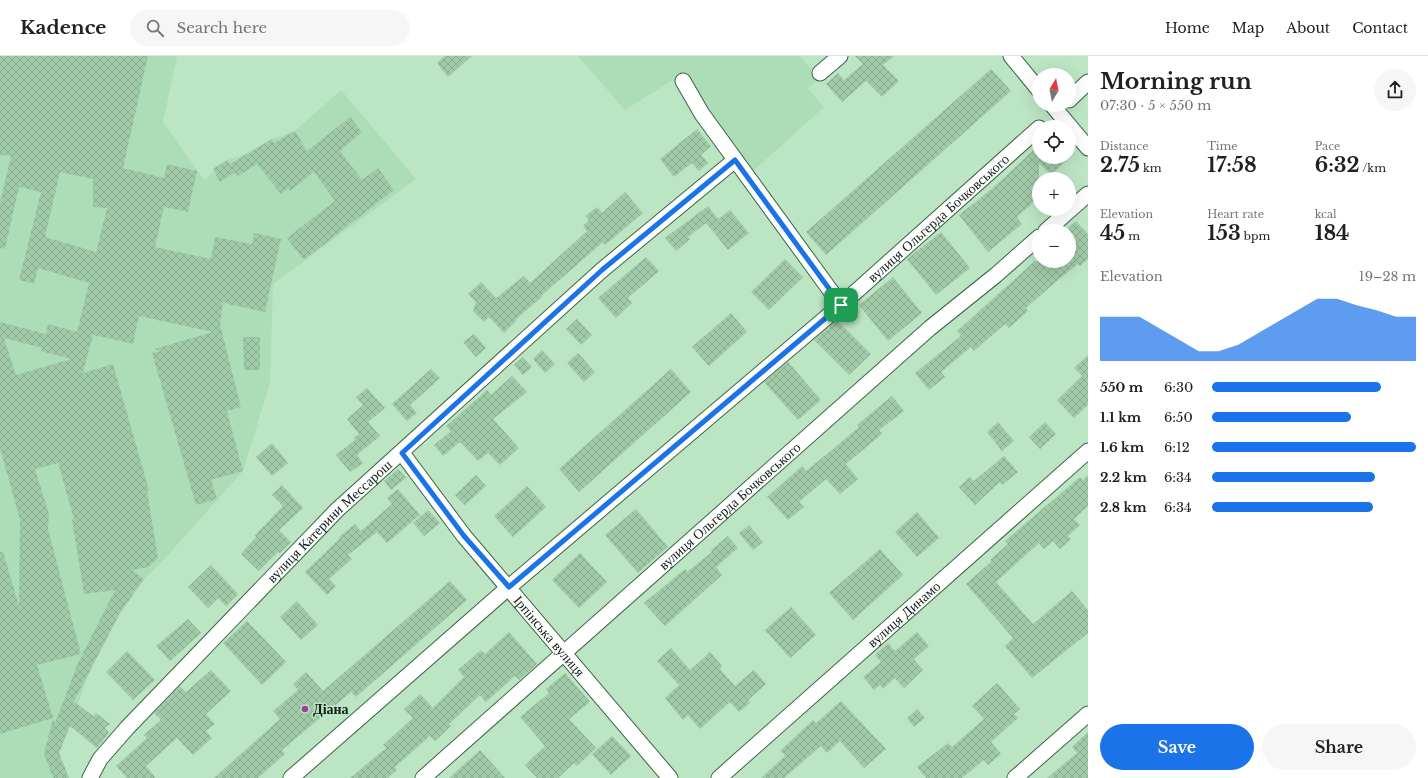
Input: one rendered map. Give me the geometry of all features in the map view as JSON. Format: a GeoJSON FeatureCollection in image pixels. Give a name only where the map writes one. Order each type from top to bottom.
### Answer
{"type":"FeatureCollection","features":[{"type":"Feature","properties":{"kind":"street"},"geometry":{"type":"LineString","coordinates":[[820,73],[840,56]]}},
{"type":"Feature","properties":{"kind":"street"},"geometry":{"type":"LineString","coordinates":[[1011,56],[1032,82]]}},
{"type":"Feature","properties":{"kind":"street"},"geometry":{"type":"LineString","coordinates":[[683,81],[702,114],[841,305]]}},
{"type":"Feature","properties":{"kind":"street"},"geometry":{"type":"LineString","coordinates":[[1076,93],[1088,82]]}},
{"type":"Feature","properties":{"kind":"street","name":"вулиця Ольгерда Бочковського"},"geometry":{"type":"LineString","coordinates":[[1046,120],[1054,112]]}},
{"type":"Feature","properties":{"kind":"street"},"geometry":{"type":"LineString","coordinates":[[1062,112],[1088,148]]}},
{"type":"Feature","properties":{"kind":"street","name":"вулиця Ольгерда Бочковського"},"geometry":{"type":"LineString","coordinates":[[292,778],[509,587],[841,305],[1032,134]]}},
{"type":"Feature","properties":{"kind":"street","name":"вулиця Катерини Мессарош"},"geometry":{"type":"LineString","coordinates":[[90,778],[100,759],[184,667],[337,510],[402,453],[602,270],[735,160]]}},
{"type":"Feature","properties":{"kind":"street"},"geometry":{"type":"LineString","coordinates":[[1054,224],[1088,194]]}},
{"type":"Feature","properties":{"kind":"street","name":"вулиця Ольгерда Бочковського"},"geometry":{"type":"LineString","coordinates":[[423,778],[930,328],[996,275],[1032,243]]}},
{"type":"Feature","properties":{"kind":"street","name":"вулиця Динамо"},"geometry":{"type":"LineString","coordinates":[[719,778],[1088,451]]}},
{"type":"Feature","properties":{"kind":"street","name":"Ірпінська вулиця"},"geometry":{"type":"LineString","coordinates":[[402,453],[464,536],[509,587],[670,778]]}},
{"type":"Feature","properties":{"kind":"street"},"geometry":{"type":"LineString","coordinates":[[1015,778],[1088,714]]}},
{"type":"Feature","properties":{"kind":"shaded area"},"geometry":{"type":"Polygon","coordinates":[[[0,56],[177,56],[163,122],[204,180],[227,160],[245,154],[272,139],[295,131],[341,90],[416,179],[273,284],[270,383],[243,471],[159,565],[144,579],[120,613],[91,669],[59,753],[69,778],[0,778],[0,56]]]}},
{"type":"Feature","properties":{"kind":"shaded area"},"geometry":{"type":"Polygon","coordinates":[[[578,56],[800,56],[819,78],[808,89],[824,107],[751,173],[691,89],[671,81],[625,110],[578,56]]]}},
{"type":"Feature","properties":{"kind":"building"},"geometry":{"type":"Polygon","coordinates":[[[0,56],[148,56],[123,168],[164,178],[167,164],[197,171],[188,212],[164,207],[155,247],[211,259],[215,237],[252,244],[254,233],[281,239],[265,312],[223,303],[220,324],[241,407],[227,411],[243,471],[211,480],[217,499],[196,505],[152,353],[161,351],[154,349],[213,332],[139,316],[133,344],[93,335],[83,373],[113,364],[149,490],[147,491],[158,558],[148,567],[132,570],[144,579],[120,613],[72,705],[75,702],[93,716],[96,713],[110,724],[105,728],[109,733],[97,748],[70,726],[59,753],[69,778],[53,778],[44,754],[53,719],[55,723],[78,663],[115,590],[84,594],[72,520],[74,519],[58,463],[35,469],[49,514],[48,529],[81,654],[37,665],[53,718],[0,734],[0,552],[3,552],[19,606],[20,520],[0,448],[0,322],[46,334],[48,324],[77,332],[89,283],[38,268],[34,284],[19,280],[41,192],[19,187],[5,249],[0,248],[0,203],[11,156],[0,155],[0,56]],[[60,172],[45,237],[96,252],[107,208],[93,207],[93,179],[60,172]],[[4,338],[16,375],[71,359],[41,351],[42,348],[4,338]]]}},
{"type":"Feature","properties":{"kind":"building"},"geometry":{"type":"Polygon","coordinates":[[[445,56],[472,56],[448,77],[437,63],[445,56]]]}},
{"type":"Feature","properties":{"kind":"building"},"geometry":{"type":"Polygon","coordinates":[[[855,56],[894,56],[883,65],[899,81],[882,97],[866,81],[842,102],[826,84],[838,73],[844,80],[863,64],[855,56]]]}},
{"type":"Feature","properties":{"kind":"building"},"geometry":{"type":"Polygon","coordinates":[[[991,69],[1011,91],[826,255],[806,232],[991,69]]]}},
{"type":"Feature","properties":{"kind":"building"},"geometry":{"type":"Polygon","coordinates":[[[350,117],[362,132],[340,151],[362,180],[378,168],[394,190],[304,260],[287,238],[335,201],[314,172],[290,191],[288,188],[281,194],[257,164],[238,176],[235,173],[220,182],[213,169],[227,160],[230,164],[272,139],[274,143],[295,131],[307,151],[350,117]]]}},
{"type":"Feature","properties":{"kind":"building"},"geometry":{"type":"Polygon","coordinates":[[[697,129],[711,146],[701,155],[708,163],[699,171],[692,163],[674,177],[660,159],[697,129]]]}},
{"type":"Feature","properties":{"kind":"building"},"geometry":{"type":"Polygon","coordinates":[[[1032,152],[1032,164],[1039,164],[1039,172],[1032,172],[1032,203],[1017,217],[1022,224],[988,252],[959,215],[994,187],[1032,152]]]}},
{"type":"Feature","properties":{"kind":"building"},"geometry":{"type":"Polygon","coordinates":[[[1040,164],[1063,164],[1054,172],[1048,172],[1040,164]]]}},
{"type":"Feature","properties":{"kind":"building"},"geometry":{"type":"Polygon","coordinates":[[[625,192],[643,213],[605,245],[603,242],[541,296],[542,297],[516,319],[517,320],[504,333],[489,317],[484,322],[473,311],[476,302],[468,294],[481,282],[496,298],[524,276],[530,283],[587,231],[583,226],[589,220],[585,216],[597,207],[602,213],[625,192]]]}},
{"type":"Feature","properties":{"kind":"building"},"geometry":{"type":"Polygon","coordinates":[[[708,206],[718,219],[730,210],[749,233],[728,250],[706,223],[688,237],[690,239],[676,251],[665,238],[708,206]]]}},
{"type":"Feature","properties":{"kind":"building"},"geometry":{"type":"Polygon","coordinates":[[[1076,221],[1088,234],[1088,259],[1080,266],[1078,264],[1076,266],[1076,224],[1072,224],[1076,221]]]}},
{"type":"Feature","properties":{"kind":"building"},"geometry":{"type":"Polygon","coordinates":[[[941,232],[970,268],[936,295],[907,259],[941,232]]]}},
{"type":"Feature","properties":{"kind":"building"},"geometry":{"type":"Polygon","coordinates":[[[646,257],[659,271],[628,298],[632,303],[616,318],[598,298],[646,257]]]}},
{"type":"Feature","properties":{"kind":"building"},"geometry":{"type":"Polygon","coordinates":[[[785,259],[803,277],[769,310],[751,292],[785,259]]]}},
{"type":"Feature","properties":{"kind":"building"},"geometry":{"type":"Polygon","coordinates":[[[1032,264],[1032,268],[1073,268],[1026,308],[1028,311],[1009,328],[1005,324],[974,351],[971,347],[941,372],[945,377],[929,390],[915,373],[961,336],[957,331],[1032,264]]]}},
{"type":"Feature","properties":{"kind":"building"},"geometry":{"type":"Polygon","coordinates":[[[893,277],[922,313],[888,341],[859,305],[893,277]]]}},
{"type":"Feature","properties":{"kind":"building"},"geometry":{"type":"Polygon","coordinates":[[[731,313],[747,332],[709,366],[692,347],[731,313]]]}},
{"type":"Feature","properties":{"kind":"building"},"geometry":{"type":"Polygon","coordinates":[[[577,319],[592,335],[581,345],[566,329],[577,319]]]}},
{"type":"Feature","properties":{"kind":"building"},"geometry":{"type":"Polygon","coordinates":[[[837,320],[871,354],[849,375],[814,340],[837,320]]]}},
{"type":"Feature","properties":{"kind":"building"},"geometry":{"type":"Polygon","coordinates":[[[474,334],[486,348],[476,357],[463,342],[474,334]]]}},
{"type":"Feature","properties":{"kind":"building"},"geometry":{"type":"Polygon","coordinates":[[[243,337],[260,337],[260,370],[244,370],[243,337]]]}},
{"type":"Feature","properties":{"kind":"building"},"geometry":{"type":"Polygon","coordinates":[[[542,350],[555,364],[545,373],[533,359],[542,350]]]}},
{"type":"Feature","properties":{"kind":"building"},"geometry":{"type":"Polygon","coordinates":[[[578,353],[595,372],[584,382],[567,363],[578,353]]]}},
{"type":"Feature","properties":{"kind":"building"},"geometry":{"type":"Polygon","coordinates":[[[1088,355],[1088,405],[1074,418],[1057,400],[1082,376],[1074,368],[1088,355]]]}},
{"type":"Feature","properties":{"kind":"building"},"geometry":{"type":"Polygon","coordinates":[[[523,357],[532,367],[523,375],[514,365],[523,357]]]}},
{"type":"Feature","properties":{"kind":"building"},"geometry":{"type":"Polygon","coordinates":[[[788,362],[821,400],[798,420],[764,382],[788,362]]]}},
{"type":"Feature","properties":{"kind":"building"},"geometry":{"type":"Polygon","coordinates":[[[431,369],[440,378],[410,405],[417,413],[407,421],[392,404],[431,369]]]}},
{"type":"Feature","properties":{"kind":"building"},"geometry":{"type":"Polygon","coordinates":[[[671,369],[691,392],[579,492],[559,469],[671,369]]]}},
{"type":"Feature","properties":{"kind":"building"},"geometry":{"type":"Polygon","coordinates":[[[512,376],[527,392],[493,419],[519,448],[500,465],[488,453],[478,461],[460,442],[443,456],[434,445],[451,431],[446,426],[487,390],[491,395],[512,376]]]}},
{"type":"Feature","properties":{"kind":"building"},"geometry":{"type":"Polygon","coordinates":[[[367,388],[385,408],[368,422],[380,436],[357,455],[363,463],[350,472],[336,455],[355,440],[354,438],[359,434],[347,419],[363,405],[356,397],[367,388]]]}},
{"type":"Feature","properties":{"kind":"building"},"geometry":{"type":"Polygon","coordinates":[[[892,396],[904,411],[879,430],[882,434],[846,464],[858,479],[840,494],[826,479],[799,502],[804,507],[788,520],[767,497],[802,466],[806,471],[859,427],[857,425],[892,396]]]}},
{"type":"Feature","properties":{"kind":"building"},"geometry":{"type":"Polygon","coordinates":[[[998,422],[1014,441],[1002,451],[987,432],[998,422]]]}},
{"type":"Feature","properties":{"kind":"building"},"geometry":{"type":"Polygon","coordinates":[[[1045,422],[1056,434],[1040,449],[1029,437],[1045,422]]]}},
{"type":"Feature","properties":{"kind":"building"},"geometry":{"type":"Polygon","coordinates":[[[272,443],[288,463],[272,476],[256,457],[272,443]]]}},
{"type":"Feature","properties":{"kind":"building"},"geometry":{"type":"Polygon","coordinates":[[[1004,456],[1018,472],[1002,485],[1000,482],[975,505],[959,487],[970,477],[974,481],[1004,456]]]}},
{"type":"Feature","properties":{"kind":"building"},"geometry":{"type":"Polygon","coordinates":[[[398,469],[406,478],[391,490],[384,481],[398,469]]]}},
{"type":"Feature","properties":{"kind":"building"},"geometry":{"type":"Polygon","coordinates":[[[476,475],[486,486],[465,505],[455,495],[476,475]]]}},
{"type":"Feature","properties":{"kind":"building"},"geometry":{"type":"Polygon","coordinates":[[[1088,475],[1088,506],[1074,519],[1080,525],[1068,536],[1071,539],[1060,549],[1053,541],[1044,549],[1039,543],[996,582],[1033,624],[1072,591],[1088,610],[1088,633],[1032,678],[1005,646],[1013,638],[966,584],[992,561],[990,560],[1008,544],[1005,541],[1080,477],[1083,480],[1088,475]]]}},
{"type":"Feature","properties":{"kind":"building"},"geometry":{"type":"Polygon","coordinates":[[[282,485],[303,508],[279,530],[291,542],[280,553],[278,552],[259,571],[241,554],[256,537],[255,535],[283,506],[272,495],[282,485]]]}},
{"type":"Feature","properties":{"kind":"building"},"geometry":{"type":"Polygon","coordinates":[[[527,486],[546,507],[513,537],[494,516],[527,486]]]}},
{"type":"Feature","properties":{"kind":"building"},"geometry":{"type":"Polygon","coordinates":[[[398,489],[420,515],[387,543],[377,532],[348,555],[352,559],[329,579],[336,586],[327,595],[305,572],[340,538],[339,537],[355,524],[361,531],[392,504],[387,498],[398,489]]]}},
{"type":"Feature","properties":{"kind":"building"},"geometry":{"type":"Polygon","coordinates":[[[636,509],[668,547],[638,573],[605,535],[636,509]]]}},
{"type":"Feature","properties":{"kind":"building"},"geometry":{"type":"Polygon","coordinates":[[[428,510],[440,523],[424,536],[413,523],[428,510]]]}},
{"type":"Feature","properties":{"kind":"building"},"geometry":{"type":"Polygon","coordinates":[[[917,512],[939,538],[917,557],[895,532],[917,512]]]}},
{"type":"Feature","properties":{"kind":"building"},"geometry":{"type":"Polygon","coordinates":[[[749,525],[763,542],[753,550],[739,533],[749,525]]]}},
{"type":"Feature","properties":{"kind":"building"},"geometry":{"type":"Polygon","coordinates":[[[728,536],[738,548],[716,567],[722,575],[665,626],[644,603],[685,569],[687,572],[712,552],[711,550],[728,536]]]}},
{"type":"Feature","properties":{"kind":"building"},"geometry":{"type":"Polygon","coordinates":[[[880,549],[903,575],[853,620],[829,593],[880,549]]]}},
{"type":"Feature","properties":{"kind":"building"},"geometry":{"type":"Polygon","coordinates":[[[580,553],[607,582],[579,608],[552,580],[580,553]]]}},
{"type":"Feature","properties":{"kind":"building"},"geometry":{"type":"Polygon","coordinates":[[[211,565],[238,594],[226,606],[218,598],[208,608],[188,587],[211,565]]]}},
{"type":"Feature","properties":{"kind":"building"},"geometry":{"type":"Polygon","coordinates":[[[450,581],[467,600],[356,697],[351,692],[282,750],[285,754],[258,778],[214,778],[280,719],[273,711],[298,690],[293,684],[306,672],[323,691],[450,581]]]}},
{"type":"Feature","properties":{"kind":"building"},"geometry":{"type":"Polygon","coordinates":[[[297,601],[318,625],[301,640],[280,617],[297,601]]]}},
{"type":"Feature","properties":{"kind":"building"},"geometry":{"type":"Polygon","coordinates":[[[791,607],[816,635],[790,658],[765,630],[791,607]]]}},
{"type":"Feature","properties":{"kind":"building"},"geometry":{"type":"Polygon","coordinates":[[[188,619],[201,633],[170,661],[156,646],[188,619]]]}},
{"type":"Feature","properties":{"kind":"building"},"geometry":{"type":"Polygon","coordinates":[[[247,621],[286,662],[262,685],[223,643],[247,621]]]}},
{"type":"Feature","properties":{"kind":"building"},"geometry":{"type":"Polygon","coordinates":[[[509,632],[537,664],[519,680],[515,676],[486,702],[480,695],[449,724],[451,726],[435,741],[430,736],[395,767],[397,770],[388,778],[350,778],[386,748],[383,745],[413,718],[404,709],[420,694],[433,708],[464,677],[458,670],[481,650],[485,654],[509,632]]]}},
{"type":"Feature","properties":{"kind":"building"},"geometry":{"type":"Polygon","coordinates":[[[917,632],[929,646],[914,659],[923,670],[904,688],[895,678],[883,689],[880,685],[874,690],[863,677],[881,662],[875,655],[888,643],[895,651],[917,632]]]}},
{"type":"Feature","properties":{"kind":"building"},"geometry":{"type":"Polygon","coordinates":[[[671,648],[690,670],[710,652],[722,666],[720,669],[735,686],[754,670],[766,684],[748,700],[750,703],[739,712],[730,702],[700,729],[688,715],[683,720],[665,698],[679,685],[657,661],[671,648]]]}},
{"type":"Feature","properties":{"kind":"building"},"geometry":{"type":"Polygon","coordinates":[[[127,651],[155,680],[133,700],[106,672],[127,651]]]}},
{"type":"Feature","properties":{"kind":"building"},"geometry":{"type":"Polygon","coordinates":[[[211,670],[231,691],[206,714],[215,724],[206,731],[212,738],[193,755],[177,738],[146,766],[156,778],[127,778],[116,766],[147,738],[144,735],[161,720],[154,713],[180,686],[186,692],[211,670]]]}},
{"type":"Feature","properties":{"kind":"building"},"geometry":{"type":"Polygon","coordinates":[[[565,673],[590,702],[569,719],[596,748],[577,766],[574,763],[558,778],[537,778],[525,765],[545,746],[520,717],[549,693],[546,689],[565,673]]]}},
{"type":"Feature","properties":{"kind":"building"},"geometry":{"type":"Polygon","coordinates":[[[997,683],[1020,709],[1014,714],[1018,718],[991,742],[1001,754],[988,765],[984,760],[962,778],[926,778],[917,767],[948,743],[952,747],[984,719],[972,706],[997,683]]]}},
{"type":"Feature","properties":{"kind":"building"},"geometry":{"type":"Polygon","coordinates":[[[841,701],[886,749],[864,768],[840,741],[827,753],[821,746],[784,778],[761,778],[785,756],[781,750],[813,720],[816,723],[841,701]]]}},
{"type":"Feature","properties":{"kind":"building"},"geometry":{"type":"Polygon","coordinates":[[[917,709],[925,718],[914,727],[907,718],[917,709]]]}},
{"type":"Feature","properties":{"kind":"building"},"geometry":{"type":"Polygon","coordinates":[[[1088,732],[1088,778],[1047,778],[1077,753],[1072,747],[1088,732]]]}},
{"type":"Feature","properties":{"kind":"building"},"geometry":{"type":"Polygon","coordinates":[[[612,736],[631,756],[611,775],[592,754],[612,736]]]}},
{"type":"Feature","properties":{"kind":"building"},"geometry":{"type":"Polygon","coordinates":[[[480,750],[505,778],[449,778],[480,750]]]}},
{"type":"Feature","properties":{"kind":"place","name":"Діана"},"geometry":{"type":"Point","coordinates":[305,709]}},
{"type":"Feature","properties":{"kind":"route"},"geometry":{"type":"LineString","coordinates":[[735,160],[787,229],[841,305],[509,587],[464,536],[402,453],[602,270],[735,160]]}}]}
